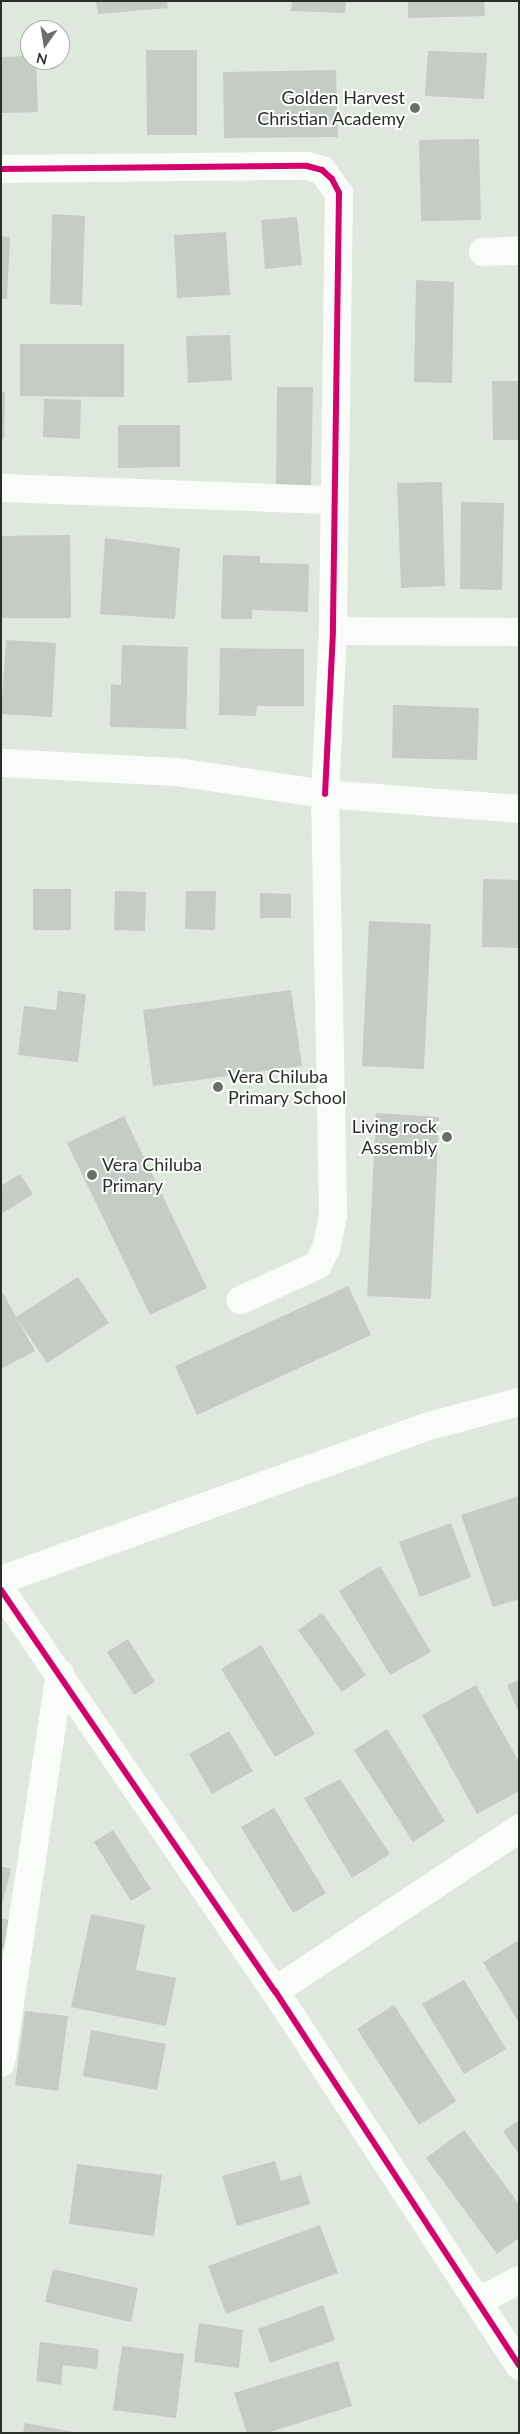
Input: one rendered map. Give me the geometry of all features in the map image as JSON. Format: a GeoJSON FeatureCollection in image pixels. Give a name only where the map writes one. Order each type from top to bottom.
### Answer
{"type":"FeatureCollection","features":[{"type":"Feature","properties":{"kind":"street"},"geometry":{"type":"LineString","coordinates":[[1,169],[307,166],[322,170],[332,179],[339,194],[333,632],[324,794],[331,1223],[318,1265],[241,1300]]}},
{"type":"Feature","properties":{"kind":"street"},"geometry":{"type":"LineString","coordinates":[[483,252],[519,251]]}},
{"type":"Feature","properties":{"kind":"street"},"geometry":{"type":"LineString","coordinates":[[1,488],[334,500]]}},
{"type":"Feature","properties":{"kind":"street"},"geometry":{"type":"LineString","coordinates":[[333,632],[519,632]]}},
{"type":"Feature","properties":{"kind":"street"},"geometry":{"type":"LineString","coordinates":[[1,763],[177,772],[324,794],[519,809]]}},
{"type":"Feature","properties":{"kind":"street"},"geometry":{"type":"LineString","coordinates":[[1,1580],[429,1426],[519,1402]]}},
{"type":"Feature","properties":{"kind":"street"},"geometry":{"type":"LineString","coordinates":[[1,1590],[60,1673],[274,1991],[479,2302],[519,2366]]}},
{"type":"Feature","properties":{"kind":"street"},"geometry":{"type":"LineString","coordinates":[[1,2063],[60,1673]]}},
{"type":"Feature","properties":{"kind":"street"},"geometry":{"type":"LineString","coordinates":[[274,1991],[519,1829]]}},
{"type":"Feature","properties":{"kind":"street"},"geometry":{"type":"LineString","coordinates":[[479,2302],[519,2280]]}},
{"type":"Feature","properties":{"kind":"building"},"geometry":{"type":"Polygon","coordinates":[[[96,1],[167,1],[168,8],[98,14],[96,1]]]}},
{"type":"Feature","properties":{"kind":"building"},"geometry":{"type":"Polygon","coordinates":[[[292,1],[346,1],[345,13],[291,11],[292,1]]]}},
{"type":"Feature","properties":{"kind":"building"},"geometry":{"type":"Polygon","coordinates":[[[408,1],[484,1],[485,16],[408,18],[408,1]]]}},
{"type":"Feature","properties":{"kind":"building"},"geometry":{"type":"Polygon","coordinates":[[[146,50],[197,50],[197,135],[147,135],[146,50]]]}},
{"type":"Feature","properties":{"kind":"building"},"geometry":{"type":"Polygon","coordinates":[[[428,51],[487,53],[484,99],[425,96],[428,51]]]}},
{"type":"Feature","properties":{"kind":"building"},"geometry":{"type":"Polygon","coordinates":[[[20,56],[20,70],[36,70],[38,112],[1,113],[1,57],[20,56]]]}},
{"type":"Feature","properties":{"kind":"building"},"geometry":{"type":"Polygon","coordinates":[[[336,70],[338,137],[224,138],[223,72],[336,70]]]}},
{"type":"Feature","properties":{"kind":"building"},"geometry":{"type":"Polygon","coordinates":[[[479,139],[481,220],[421,221],[419,140],[479,139]]]}},
{"type":"Feature","properties":{"kind":"building"},"geometry":{"type":"Polygon","coordinates":[[[52,214],[85,216],[82,305],[50,304],[52,214]]]}},
{"type":"Feature","properties":{"kind":"building"},"geometry":{"type":"Polygon","coordinates":[[[297,217],[302,265],[265,269],[261,220],[297,217]]]}},
{"type":"Feature","properties":{"kind":"building"},"geometry":{"type":"Polygon","coordinates":[[[226,232],[230,295],[177,298],[174,235],[226,232]]]}},
{"type":"Feature","properties":{"kind":"building"},"geometry":{"type":"Polygon","coordinates":[[[1,236],[10,237],[7,299],[1,299],[1,236]]]}},
{"type":"Feature","properties":{"kind":"building"},"geometry":{"type":"Polygon","coordinates":[[[416,280],[454,282],[452,383],[414,382],[416,280]]]}},
{"type":"Feature","properties":{"kind":"building"},"geometry":{"type":"Polygon","coordinates":[[[230,335],[232,380],[188,383],[186,336],[230,335]]]}},
{"type":"Feature","properties":{"kind":"building"},"geometry":{"type":"Polygon","coordinates":[[[20,344],[124,344],[124,397],[20,396],[20,344]]]}},
{"type":"Feature","properties":{"kind":"building"},"geometry":{"type":"Polygon","coordinates":[[[492,381],[519,381],[519,440],[493,440],[492,381]]]}},
{"type":"Feature","properties":{"kind":"building"},"geometry":{"type":"Polygon","coordinates":[[[277,387],[313,387],[311,485],[276,485],[277,387]]]}},
{"type":"Feature","properties":{"kind":"building"},"geometry":{"type":"Polygon","coordinates":[[[1,392],[5,392],[4,439],[1,439],[1,392]]]}},
{"type":"Feature","properties":{"kind":"building"},"geometry":{"type":"Polygon","coordinates":[[[44,399],[81,400],[80,439],[43,437],[44,399]]]}},
{"type":"Feature","properties":{"kind":"building"},"geometry":{"type":"Polygon","coordinates":[[[118,425],[180,425],[180,467],[118,468],[118,425]]]}},
{"type":"Feature","properties":{"kind":"building"},"geometry":{"type":"Polygon","coordinates":[[[442,482],[445,586],[401,588],[397,483],[442,482]]]}},
{"type":"Feature","properties":{"kind":"building"},"geometry":{"type":"Polygon","coordinates":[[[461,502],[504,503],[502,590],[460,589],[461,502]]]}},
{"type":"Feature","properties":{"kind":"building"},"geometry":{"type":"Polygon","coordinates":[[[70,535],[71,618],[1,618],[1,536],[70,535]]]}},
{"type":"Feature","properties":{"kind":"building"},"geometry":{"type":"Polygon","coordinates":[[[105,538],[180,548],[175,619],[100,614],[105,538]]]}},
{"type":"Feature","properties":{"kind":"building"},"geometry":{"type":"Polygon","coordinates":[[[223,555],[260,556],[260,563],[309,564],[308,612],[252,610],[252,619],[221,619],[223,555]]]}},
{"type":"Feature","properties":{"kind":"building"},"geometry":{"type":"Polygon","coordinates":[[[6,640],[56,643],[52,717],[1,714],[6,640]]]}},
{"type":"Feature","properties":{"kind":"building"},"geometry":{"type":"Polygon","coordinates":[[[122,645],[188,647],[186,729],[110,727],[111,684],[121,685],[122,645]]]}},
{"type":"Feature","properties":{"kind":"building"},"geometry":{"type":"Polygon","coordinates":[[[220,648],[304,649],[304,706],[257,706],[256,716],[219,715],[220,648]]]}},
{"type":"Feature","properties":{"kind":"building"},"geometry":{"type":"Polygon","coordinates":[[[393,705],[479,708],[477,760],[392,758],[393,705]]]}},
{"type":"Feature","properties":{"kind":"building"},"geometry":{"type":"Polygon","coordinates":[[[483,879],[519,880],[519,948],[482,947],[483,879]]]}},
{"type":"Feature","properties":{"kind":"building"},"geometry":{"type":"Polygon","coordinates":[[[33,889],[71,889],[71,930],[33,930],[33,889]]]}},
{"type":"Feature","properties":{"kind":"building"},"geometry":{"type":"Polygon","coordinates":[[[115,891],[146,892],[145,931],[114,930],[115,891]]]}},
{"type":"Feature","properties":{"kind":"building"},"geometry":{"type":"Polygon","coordinates":[[[186,891],[216,891],[215,930],[185,929],[186,891]]]}},
{"type":"Feature","properties":{"kind":"building"},"geometry":{"type":"Polygon","coordinates":[[[260,893],[291,894],[291,918],[260,918],[260,893]]]}},
{"type":"Feature","properties":{"kind":"building"},"geometry":{"type":"Polygon","coordinates":[[[369,921],[431,924],[424,1069],[362,1066],[369,921]]]}},
{"type":"Feature","properties":{"kind":"building"},"geometry":{"type":"Polygon","coordinates":[[[291,990],[302,1066],[153,1086],[143,1010],[291,990]]]}},
{"type":"Feature","properties":{"kind":"building"},"geometry":{"type":"Polygon","coordinates":[[[58,991],[86,994],[78,1062],[18,1055],[24,1006],[56,1010],[58,991]]]}},
{"type":"Feature","properties":{"kind":"building"},"geometry":{"type":"Polygon","coordinates":[[[376,1113],[439,1117],[431,1299],[367,1296],[376,1113]]]}},
{"type":"Feature","properties":{"kind":"building"},"geometry":{"type":"Polygon","coordinates":[[[124,1116],[207,1288],[150,1315],[67,1143],[124,1116]]]}},
{"type":"Feature","properties":{"kind":"building"},"geometry":{"type":"Polygon","coordinates":[[[20,1174],[33,1194],[1,1214],[1,1186],[20,1174]]]}},
{"type":"Feature","properties":{"kind":"building"},"geometry":{"type":"Polygon","coordinates":[[[78,1277],[109,1323],[47,1363],[16,1317],[78,1277]]]}},
{"type":"Feature","properties":{"kind":"building"},"geometry":{"type":"Polygon","coordinates":[[[348,1286],[371,1335],[197,1415],[175,1366],[348,1286]]]}},
{"type":"Feature","properties":{"kind":"building"},"geometry":{"type":"Polygon","coordinates":[[[3,1293],[35,1351],[1,1369],[1,1294],[3,1293]]]}},
{"type":"Feature","properties":{"kind":"building"},"geometry":{"type":"Polygon","coordinates":[[[519,1496],[519,1599],[493,1607],[461,1515],[519,1496]]]}},
{"type":"Feature","properties":{"kind":"building"},"geometry":{"type":"Polygon","coordinates":[[[451,1523],[471,1577],[420,1597],[399,1542],[451,1523]]]}},
{"type":"Feature","properties":{"kind":"building"},"geometry":{"type":"Polygon","coordinates":[[[380,1566],[431,1652],[390,1675],[339,1591],[380,1566]]]}},
{"type":"Feature","properties":{"kind":"building"},"geometry":{"type":"Polygon","coordinates":[[[322,1613],[366,1675],[342,1692],[298,1630],[322,1613]]]}},
{"type":"Feature","properties":{"kind":"building"},"geometry":{"type":"Polygon","coordinates":[[[128,1639],[155,1682],[134,1695],[107,1652],[128,1639]]]}},
{"type":"Feature","properties":{"kind":"building"},"geometry":{"type":"Polygon","coordinates":[[[261,1645],[315,1734],[275,1757],[221,1669],[261,1645]]]}},
{"type":"Feature","properties":{"kind":"building"},"geometry":{"type":"Polygon","coordinates":[[[519,1680],[519,1713],[507,1685],[519,1680]]]}},
{"type":"Feature","properties":{"kind":"building"},"geometry":{"type":"Polygon","coordinates":[[[476,1685],[519,1762],[519,1791],[477,1814],[422,1715],[476,1685]]]}},
{"type":"Feature","properties":{"kind":"building"},"geometry":{"type":"Polygon","coordinates":[[[387,1729],[445,1821],[413,1842],[354,1750],[387,1729]]]}},
{"type":"Feature","properties":{"kind":"building"},"geometry":{"type":"Polygon","coordinates":[[[229,1731],[253,1771],[212,1794],[189,1754],[229,1731]]]}},
{"type":"Feature","properties":{"kind":"building"},"geometry":{"type":"Polygon","coordinates":[[[340,1779],[390,1854],[352,1878],[304,1798],[340,1779]]]}},
{"type":"Feature","properties":{"kind":"building"},"geometry":{"type":"Polygon","coordinates":[[[274,1808],[326,1893],[293,1913],[241,1827],[274,1808]]]}},
{"type":"Feature","properties":{"kind":"building"},"geometry":{"type":"Polygon","coordinates":[[[113,1830],[151,1889],[131,1901],[94,1842],[113,1830]]]}},
{"type":"Feature","properties":{"kind":"building"},"geometry":{"type":"Polygon","coordinates":[[[1,1866],[11,1869],[2,1905],[1,1905],[1,1866]]]}},
{"type":"Feature","properties":{"kind":"building"},"geometry":{"type":"Polygon","coordinates":[[[91,1914],[145,1925],[136,1970],[176,1978],[166,2026],[71,2007],[91,1914]]]}},
{"type":"Feature","properties":{"kind":"building"},"geometry":{"type":"Polygon","coordinates":[[[1,1918],[12,1921],[4,1949],[1,1948],[1,1918]]]}},
{"type":"Feature","properties":{"kind":"building"},"geometry":{"type":"Polygon","coordinates":[[[519,1940],[519,2023],[483,1962],[519,1940]]]}},
{"type":"Feature","properties":{"kind":"building"},"geometry":{"type":"Polygon","coordinates":[[[464,1980],[506,2049],[464,2074],[422,2004],[464,1980]]]}},
{"type":"Feature","properties":{"kind":"building"},"geometry":{"type":"Polygon","coordinates":[[[394,2005],[456,2101],[419,2125],[357,2029],[394,2005]]]}},
{"type":"Feature","properties":{"kind":"building"},"geometry":{"type":"Polygon","coordinates":[[[25,2011],[68,2016],[58,2091],[15,2085],[25,2011]]]}},
{"type":"Feature","properties":{"kind":"building"},"geometry":{"type":"Polygon","coordinates":[[[91,2030],[166,2044],[157,2090],[83,2076],[91,2030]]]}},
{"type":"Feature","properties":{"kind":"building"},"geometry":{"type":"Polygon","coordinates":[[[519,2120],[519,2155],[503,2131],[519,2120]]]}},
{"type":"Feature","properties":{"kind":"building"},"geometry":{"type":"Polygon","coordinates":[[[464,2130],[519,2204],[519,2238],[497,2254],[426,2158],[464,2130]]]}},
{"type":"Feature","properties":{"kind":"building"},"geometry":{"type":"Polygon","coordinates":[[[275,2161],[281,2181],[301,2175],[310,2204],[237,2226],[222,2176],[275,2161]]]}},
{"type":"Feature","properties":{"kind":"building"},"geometry":{"type":"Polygon","coordinates":[[[77,2164],[162,2175],[154,2236],[69,2224],[77,2164]]]}},
{"type":"Feature","properties":{"kind":"building"},"geometry":{"type":"Polygon","coordinates":[[[320,2225],[338,2273],[226,2314],[208,2266],[320,2225]]]}},
{"type":"Feature","properties":{"kind":"building"},"geometry":{"type":"Polygon","coordinates":[[[53,2269],[138,2288],[131,2322],[45,2302],[53,2269]]]}},
{"type":"Feature","properties":{"kind":"building"},"geometry":{"type":"Polygon","coordinates":[[[323,2305],[335,2340],[270,2363],[258,2329],[323,2305]]]}},
{"type":"Feature","properties":{"kind":"building"},"geometry":{"type":"Polygon","coordinates":[[[199,2323],[243,2330],[239,2368],[194,2362],[199,2323]]]}},
{"type":"Feature","properties":{"kind":"building"},"geometry":{"type":"Polygon","coordinates":[[[40,2342],[99,2349],[97,2369],[63,2365],[61,2385],[36,2381],[40,2342]]]}},
{"type":"Feature","properties":{"kind":"building"},"geometry":{"type":"Polygon","coordinates":[[[122,2346],[184,2354],[176,2418],[113,2410],[122,2346]]]}},
{"type":"Feature","properties":{"kind":"building"},"geometry":{"type":"Polygon","coordinates":[[[338,2361],[352,2406],[267,2433],[247,2433],[234,2393],[338,2361]]]}},
{"type":"Feature","properties":{"kind":"building"},"geometry":{"type":"Polygon","coordinates":[[[25,2423],[74,2432],[74,2433],[23,2433],[25,2423]]]}},
{"type":"Feature","properties":{"kind":"cycle path"},"geometry":{"type":"LineString","coordinates":[[1,169],[307,166],[322,170],[332,179],[339,193],[333,631],[325,794]]}},
{"type":"Feature","properties":{"kind":"cycle path"},"geometry":{"type":"LineString","coordinates":[[1,1590],[275,1991],[519,2366]]}},
{"type":"Feature","properties":{"kind":"place","name":"Golden Harvest Christian Academy"},"geometry":{"type":"Point","coordinates":[415,108]}},
{"type":"Feature","properties":{"kind":"place","name":"Vera Chiluba Primary School"},"geometry":{"type":"Point","coordinates":[218,1087]}},
{"type":"Feature","properties":{"kind":"place","name":"Living rock Assembly"},"geometry":{"type":"Point","coordinates":[447,1137]}},
{"type":"Feature","properties":{"kind":"place","name":"Vera Chiluba Primary"},"geometry":{"type":"Point","coordinates":[92,1175]}}]}
